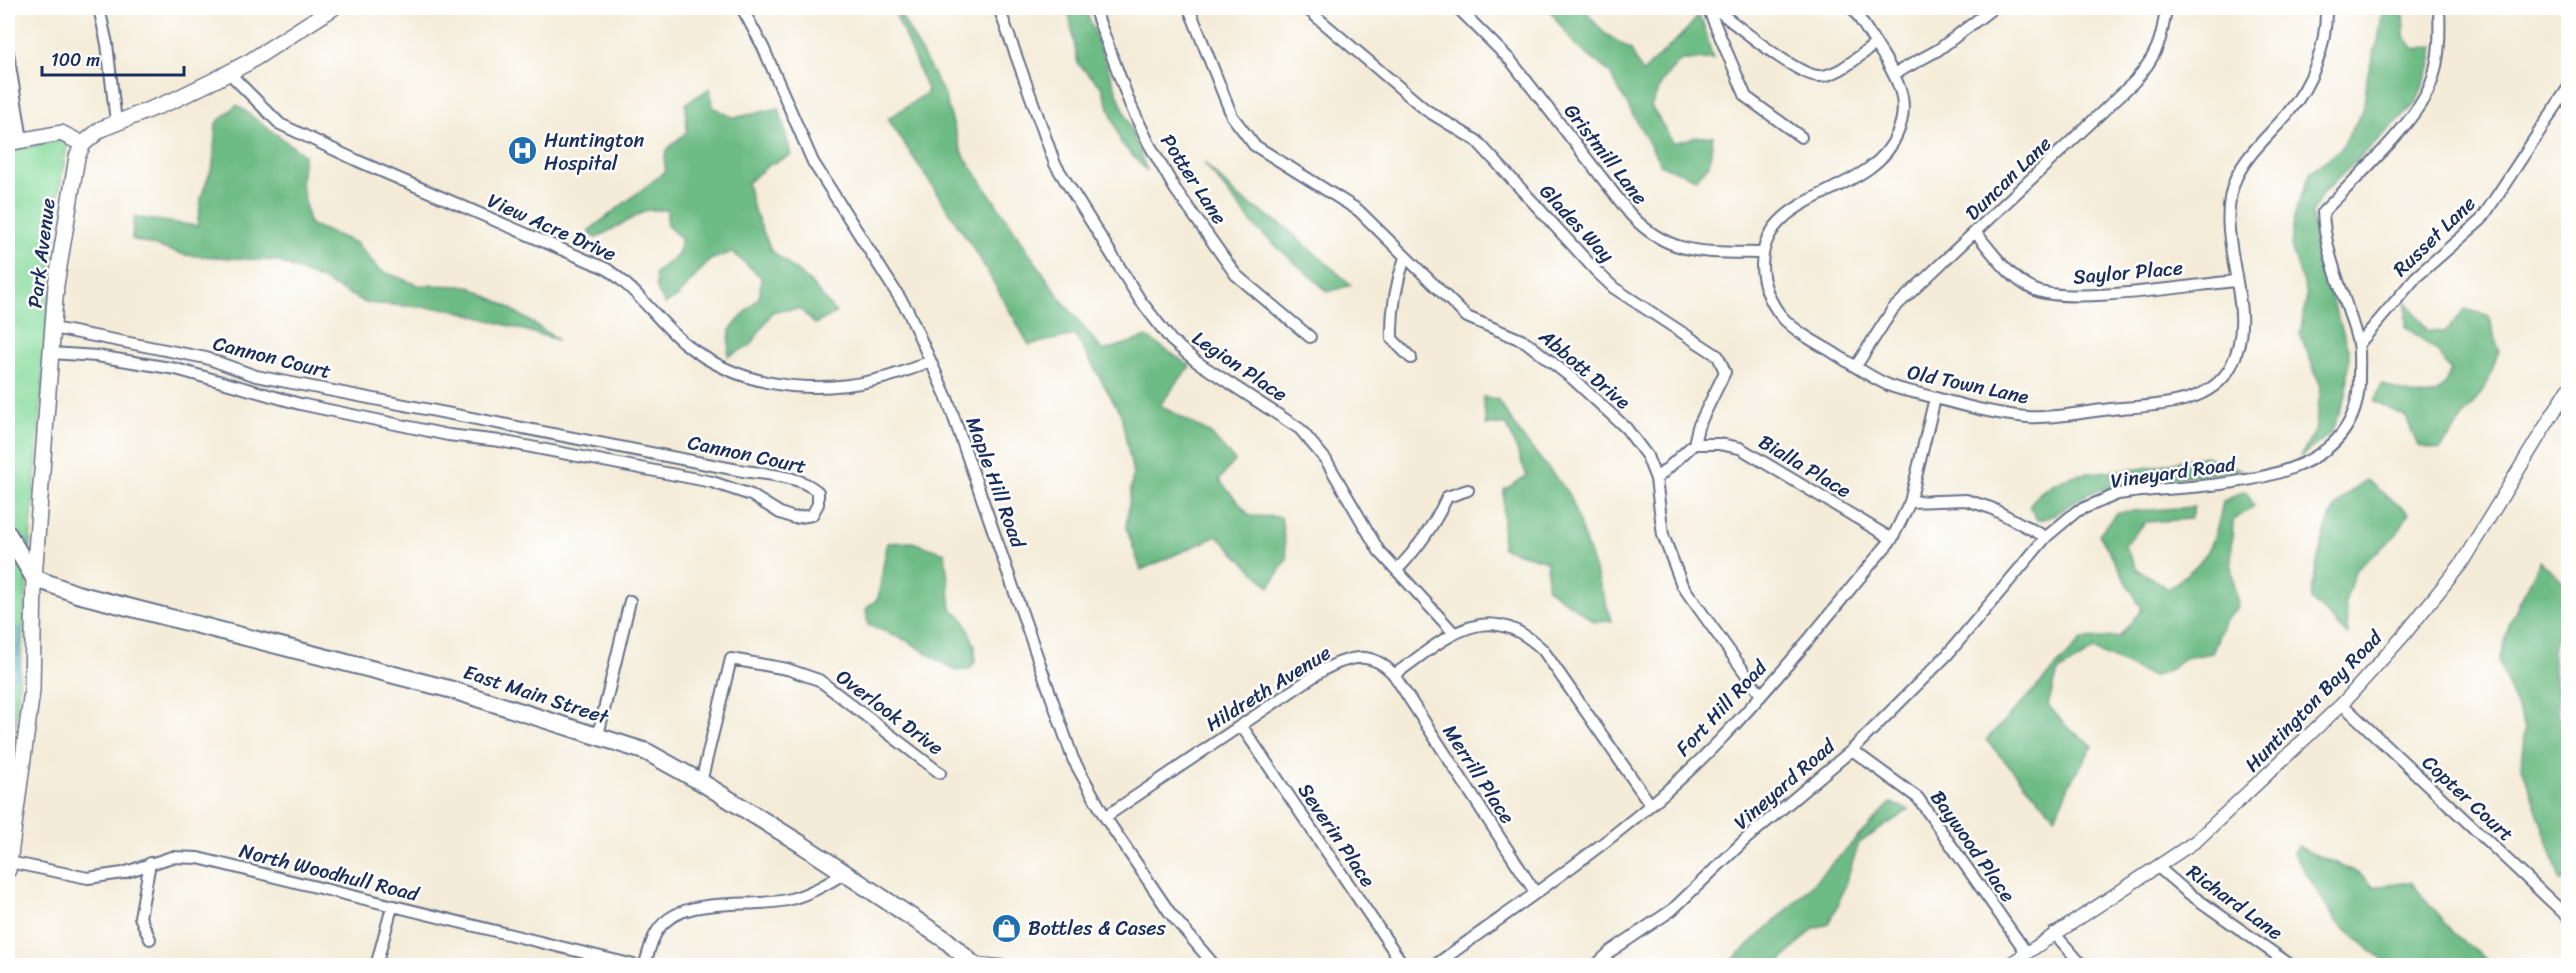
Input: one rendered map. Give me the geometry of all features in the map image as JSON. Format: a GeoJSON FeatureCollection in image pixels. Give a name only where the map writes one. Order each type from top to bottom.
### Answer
{"type":"FeatureCollection","features":[{"type":"Feature","properties":{"kind":"main road"},"geometry":{"type":"LineString","coordinates":[[55,133],[70,135],[83,144],[101,129],[174,100],[229,73],[333,8]]}},
{"type":"Feature","properties":{"kind":"main road"},"geometry":{"type":"LineString","coordinates":[[15,142],[116,122]]}},
{"type":"Feature","properties":{"kind":"main road","name":"Park Avenue"},"geometry":{"type":"LineString","coordinates":[[8,866],[32,690],[34,578],[52,328],[66,214],[75,166],[83,144]]}},
{"type":"Feature","properties":{"kind":"main road"},"geometry":{"type":"LineString","coordinates":[[8,534],[34,578]]}},
{"type":"Feature","properties":{"kind":"main road","name":"East Main Street"},"geometry":{"type":"LineString","coordinates":[[34,578],[77,594],[449,688],[647,752],[701,782],[845,873],[946,940],[974,964]]}},
{"type":"Feature","properties":{"kind":"street"},"geometry":{"type":"LineString","coordinates":[[99,8],[107,44],[116,122]]}},
{"type":"Feature","properties":{"kind":"street","name":"Maple Hill Road"},"geometry":{"type":"LineString","coordinates":[[742,8],[763,47],[813,162],[908,311],[947,398],[1073,759],[1105,817],[1170,913],[1215,966]]}},
{"type":"Feature","properties":{"kind":"street","name":"Legion Place"},"geometry":{"type":"LineString","coordinates":[[999,8],[1055,164],[1140,300],[1171,340],[1197,362],[1300,429],[1326,460],[1360,523],[1379,551],[1453,632]]}},
{"type":"Feature","properties":{"kind":"street","name":"Potter Lane"},"geometry":{"type":"LineString","coordinates":[[1095,8],[1130,104],[1149,144],[1175,189],[1236,274],[1310,337]]}},
{"type":"Feature","properties":{"kind":"street","name":"Abbott Drive"},"geometry":{"type":"LineString","coordinates":[[1189,8],[1232,116],[1254,146],[1358,210],[1467,317],[1526,342],[1573,379],[1626,428],[1647,456],[1656,479],[1663,535],[1682,585],[1761,695]]}},
{"type":"Feature","properties":{"kind":"street","name":"Glades Way"},"geometry":{"type":"LineString","coordinates":[[1306,8],[1426,110],[1477,141],[1614,288],[1718,356],[1725,372],[1698,427],[1694,444],[1656,479]]}},
{"type":"Feature","properties":{"kind":"street","name":"Gristmill Lane"},"geometry":{"type":"LineString","coordinates":[[1458,8],[1506,54],[1626,210],[1647,232],[1670,245],[1695,251],[1762,253]]}},
{"type":"Feature","properties":{"kind":"street"},"geometry":{"type":"LineString","coordinates":[[1708,8],[1746,97],[1801,137]]}},
{"type":"Feature","properties":{"kind":"street"},"geometry":{"type":"LineString","coordinates":[[1714,8],[1793,66],[1818,76],[1834,72],[1874,45]]}},
{"type":"Feature","properties":{"kind":"street"},"geometry":{"type":"LineString","coordinates":[[1762,253],[1781,220],[1800,204],[1852,181],[1876,166],[1893,147],[1902,124],[1902,99],[1894,75],[1853,8]]}},
{"type":"Feature","properties":{"kind":"street"},"geometry":{"type":"LineString","coordinates":[[1894,75],[1938,50],[1993,8]]}},
{"type":"Feature","properties":{"kind":"street","name":"Duncan Lane"},"geometry":{"type":"LineString","coordinates":[[1856,366],[1893,309],[2134,82],[2152,61],[2163,34],[2166,8]]}},
{"type":"Feature","properties":{"kind":"street","name":"Old Town Lane"},"geometry":{"type":"LineString","coordinates":[[1762,253],[1762,275],[1769,296],[1783,318],[1804,336],[1885,384],[2004,414],[2031,417],[2162,405],[2198,396],[2223,378],[2239,346],[2241,315],[2228,202],[2237,177],[2255,146],[2288,114],[2306,87],[2320,54],[2326,8]]}},
{"type":"Feature","properties":{"kind":"street","name":"Vineyard Road"},"geometry":{"type":"LineString","coordinates":[[1595,966],[1611,951],[1672,910],[1746,839],[1852,750],[1947,655],[2046,537],[2077,512],[2118,494],[2248,480],[2318,457],[2346,432],[2360,395],[2358,345],[2324,236],[2323,212],[2418,109],[2432,83],[2438,60],[2439,8]]}},
{"type":"Feature","properties":{"kind":"street"},"geometry":{"type":"LineString","coordinates":[[8,53],[15,142]]}},
{"type":"Feature","properties":{"kind":"street","name":"View Acre Drive"},"geometry":{"type":"LineString","coordinates":[[229,73],[280,124],[358,161],[607,269],[630,284],[662,322],[685,343],[711,361],[741,374],[804,388],[845,387],[879,381],[930,361]]}},
{"type":"Feature","properties":{"kind":"street","name":"Russet Lane"},"geometry":{"type":"LineString","coordinates":[[2358,345],[2416,277],[2481,220],[2568,88]]}},
{"type":"Feature","properties":{"kind":"street","name":"Saylor Place"},"geometry":{"type":"LineString","coordinates":[[1976,233],[2004,267],[2034,290],[2071,296],[2236,281]]}},
{"type":"Feature","properties":{"kind":"street"},"geometry":{"type":"LineString","coordinates":[[1405,257],[1397,280],[1392,316],[1392,339],[1411,358]]}},
{"type":"Feature","properties":{"kind":"street","name":"Cannon Court"},"geometry":{"type":"LineString","coordinates":[[51,353],[97,356],[176,369],[328,410],[448,435],[489,440],[712,482],[732,488],[794,518],[812,515],[818,504],[819,492],[809,484],[796,479],[670,457],[256,376],[206,358],[52,328]]}},
{"type":"Feature","properties":{"kind":"street"},"geometry":{"type":"LineString","coordinates":[[145,364],[146,348]]}},
{"type":"Feature","properties":{"kind":"street"},"geometry":{"type":"LineString","coordinates":[[231,385],[234,368]]}},
{"type":"Feature","properties":{"kind":"street","name":"Huntington Bay Road"},"geometry":{"type":"LineString","coordinates":[[2007,966],[2196,841],[2343,704],[2404,635],[2461,564],[2568,389]]}},
{"type":"Feature","properties":{"kind":"street"},"geometry":{"type":"LineString","coordinates":[[328,410],[330,391]]}},
{"type":"Feature","properties":{"kind":"street","name":"Fort Hill Road"},"geometry":{"type":"LineString","coordinates":[[1434,966],[1650,804],[1719,741],[1761,695],[1892,539],[1910,502],[1935,398]]}},
{"type":"Feature","properties":{"kind":"street"},"geometry":{"type":"LineString","coordinates":[[489,440],[491,422]]}},
{"type":"Feature","properties":{"kind":"street","name":"Bialla Place"},"geometry":{"type":"LineString","coordinates":[[1694,444],[1719,444],[1740,448],[1892,539]]}},
{"type":"Feature","properties":{"kind":"street"},"geometry":{"type":"LineString","coordinates":[[667,474],[670,457]]}},
{"type":"Feature","properties":{"kind":"street"},"geometry":{"type":"LineString","coordinates":[[1396,570],[1416,550],[1436,521],[1447,497],[1468,490]]}},
{"type":"Feature","properties":{"kind":"street"},"geometry":{"type":"LineString","coordinates":[[1910,502],[1966,500],[1990,508],[2046,537]]}},
{"type":"Feature","properties":{"kind":"street"},"geometry":{"type":"LineString","coordinates":[[598,735],[630,601]]}},
{"type":"Feature","properties":{"kind":"street"},"geometry":{"type":"LineString","coordinates":[[1394,675],[1453,632],[1467,626],[1494,623],[1520,632],[1532,639],[1543,650],[1650,804]]}},
{"type":"Feature","properties":{"kind":"street","name":"Hildreth Avenue"},"geometry":{"type":"LineString","coordinates":[[1105,817],[1339,662],[1370,658],[1384,664],[1394,675]]}},
{"type":"Feature","properties":{"kind":"street","name":"Overlook Drive"},"geometry":{"type":"LineString","coordinates":[[701,782],[731,659],[787,669],[819,680],[940,773]]}},
{"type":"Feature","properties":{"kind":"street","name":"Merrill Place"},"geometry":{"type":"LineString","coordinates":[[1394,675],[1535,892]]}},
{"type":"Feature","properties":{"kind":"street","name":"Copter Court"},"geometry":{"type":"LineString","coordinates":[[2343,704],[2568,917]]}},
{"type":"Feature","properties":{"kind":"street","name":"Severin Place"},"geometry":{"type":"LineString","coordinates":[[1241,726],[1404,966]]}},
{"type":"Feature","properties":{"kind":"street","name":"Baywood Place"},"geometry":{"type":"LineString","coordinates":[[1852,750],[1918,798],[2026,952]]}},
{"type":"Feature","properties":{"kind":"street","name":"North Woodhull Road"},"geometry":{"type":"LineString","coordinates":[[8,866],[88,878],[123,873],[172,857],[198,858],[638,966]]}},
{"type":"Feature","properties":{"kind":"street"},"geometry":{"type":"LineString","coordinates":[[150,863],[140,917],[150,939]]}},
{"type":"Feature","properties":{"kind":"street","name":"Richard Lane"},"geometry":{"type":"LineString","coordinates":[[2158,867],[2187,892],[2292,966]]}},
{"type":"Feature","properties":{"kind":"street"},"geometry":{"type":"LineString","coordinates":[[644,966],[655,934],[668,919],[688,908],[787,900],[815,890],[845,873]]}},
{"type":"Feature","properties":{"kind":"street"},"geometry":{"type":"LineString","coordinates":[[376,966],[392,906]]}},
{"type":"Feature","properties":{"kind":"street"},"geometry":{"type":"LineString","coordinates":[[2054,933],[2083,966]]}},
{"type":"Feature","properties":{"kind":"street"},"geometry":{"type":"LineString","coordinates":[[974,964],[1003,966]]}},
{"type":"Feature","properties":{"kind":"green space"},"geometry":{"type":"Polygon","coordinates":[[[893,8],[897,8],[944,94],[962,153],[1060,298],[1103,351],[1147,337],[1190,366],[1160,405],[1211,434],[1235,461],[1219,480],[1250,516],[1281,517],[1287,558],[1270,587],[1217,536],[1141,570],[1126,527],[1133,474],[1121,414],[1075,335],[1029,345],[979,257],[888,119],[928,92],[893,8]]]}},
{"type":"Feature","properties":{"kind":"green space"},"geometry":{"type":"Polygon","coordinates":[[[1068,8],[1085,8],[1147,171],[1121,143],[1102,87],[1078,64],[1068,8]]]}},
{"type":"Feature","properties":{"kind":"green space"},"geometry":{"type":"Polygon","coordinates":[[[1548,8],[1594,8],[1587,13],[1603,32],[1631,50],[1642,73],[1698,16],[1703,23],[1713,59],[1681,60],[1663,80],[1651,106],[1673,143],[1713,136],[1709,165],[1696,179],[1661,165],[1609,72],[1576,46],[1548,8]]]}},
{"type":"Feature","properties":{"kind":"green space"},"geometry":{"type":"Polygon","coordinates":[[[2383,8],[2403,8],[2404,36],[2414,49],[2434,46],[2431,65],[2416,103],[2323,193],[2312,213],[2316,255],[2349,349],[2347,393],[2331,433],[2300,457],[2315,432],[2321,387],[2300,334],[2307,295],[2291,247],[2294,216],[2311,171],[2340,150],[2363,110],[2368,72],[2378,41],[2383,8]]]}},
{"type":"Feature","properties":{"kind":"green space"},"geometry":{"type":"Polygon","coordinates":[[[710,88],[713,107],[734,118],[779,108],[791,155],[769,165],[747,183],[754,210],[771,250],[809,281],[836,313],[815,324],[800,309],[773,311],[750,346],[728,356],[730,330],[760,296],[761,277],[732,252],[710,260],[676,298],[665,304],[657,290],[655,273],[678,255],[681,238],[667,226],[667,210],[647,210],[596,238],[588,231],[666,171],[666,153],[672,144],[687,132],[686,104],[710,88]]]}},
{"type":"Feature","properties":{"kind":"green space"},"geometry":{"type":"Polygon","coordinates":[[[237,105],[304,155],[301,181],[309,224],[356,243],[379,270],[418,285],[468,286],[505,305],[558,340],[451,309],[366,303],[320,279],[277,261],[185,255],[132,239],[134,217],[197,226],[202,194],[213,165],[216,123],[237,105]]]}},
{"type":"Feature","properties":{"kind":"green space"},"geometry":{"type":"Polygon","coordinates":[[[68,139],[56,210],[11,783],[8,796],[8,151],[68,139]]]}},
{"type":"Feature","properties":{"kind":"green space"},"geometry":{"type":"Polygon","coordinates":[[[1204,163],[1240,198],[1285,227],[1351,285],[1328,292],[1256,228],[1204,163]]]}},
{"type":"Feature","properties":{"kind":"green space"},"geometry":{"type":"Polygon","coordinates":[[[2406,301],[2428,331],[2445,332],[2465,309],[2488,315],[2499,351],[2487,384],[2440,450],[2418,446],[2406,417],[2374,401],[2382,384],[2413,395],[2436,393],[2443,386],[2451,371],[2438,352],[2406,327],[2406,301]]]}},
{"type":"Feature","properties":{"kind":"green space"},"geometry":{"type":"Polygon","coordinates":[[[1483,397],[1497,399],[1523,438],[1569,493],[1612,621],[1595,622],[1547,588],[1547,561],[1502,548],[1504,490],[1527,476],[1507,425],[1486,425],[1483,397]]]}},
{"type":"Feature","properties":{"kind":"green space"},"geometry":{"type":"Polygon","coordinates":[[[2205,456],[2242,470],[2145,481],[2107,488],[2083,496],[2053,516],[2037,520],[2029,506],[2051,485],[2077,475],[2146,468],[2205,456]]]}},
{"type":"Feature","properties":{"kind":"green space"},"geometry":{"type":"Polygon","coordinates":[[[2366,480],[2409,513],[2397,534],[2355,571],[2345,602],[2348,635],[2311,599],[2320,552],[2331,516],[2342,500],[2366,480]]]}},
{"type":"Feature","properties":{"kind":"green space"},"geometry":{"type":"Polygon","coordinates":[[[2246,491],[2254,506],[2233,520],[2231,566],[2238,606],[2224,622],[2212,653],[2184,658],[2172,668],[2153,677],[2094,650],[2058,672],[2048,705],[2067,727],[2093,746],[2072,779],[2055,817],[1986,740],[2083,639],[2119,637],[2142,609],[2099,534],[2118,512],[2194,507],[2190,519],[2146,522],[2124,545],[2137,569],[2168,589],[2192,570],[2207,552],[2217,530],[2223,501],[2246,491]]]}},
{"type":"Feature","properties":{"kind":"green space"},"geometry":{"type":"Polygon","coordinates":[[[912,542],[945,553],[951,608],[964,620],[975,646],[975,662],[969,670],[956,671],[906,640],[868,625],[866,609],[878,598],[887,543],[912,542]]]}},
{"type":"Feature","properties":{"kind":"green space"},"geometry":{"type":"Polygon","coordinates":[[[2540,561],[2568,586],[2568,606],[2552,650],[2559,715],[2568,732],[2568,880],[2561,881],[2521,764],[2525,728],[2499,662],[2510,622],[2540,561]]]}},
{"type":"Feature","properties":{"kind":"green space"},"geometry":{"type":"Polygon","coordinates":[[[1891,803],[1909,810],[1859,843],[1838,905],[1828,924],[1814,928],[1777,965],[1727,965],[1790,907],[1891,803]]]}},
{"type":"Feature","properties":{"kind":"green space"},"geometry":{"type":"Polygon","coordinates":[[[2298,846],[2348,868],[2373,887],[2411,882],[2454,934],[2494,965],[2388,965],[2336,921],[2293,852],[2298,846]]]}},
{"type":"Feature","properties":{"kind":"waterway"},"geometry":{"type":"LineString","coordinates":[[8,622],[19,630],[16,676],[8,680]]}},
{"type":"Feature","properties":{"kind":"place","name":"Huntington Hospital"},"geometry":{"type":"Point","coordinates":[523,151]}},
{"type":"Feature","properties":{"kind":"place","name":"Bottles & Cases"},"geometry":{"type":"Point","coordinates":[1007,928]}}]}
